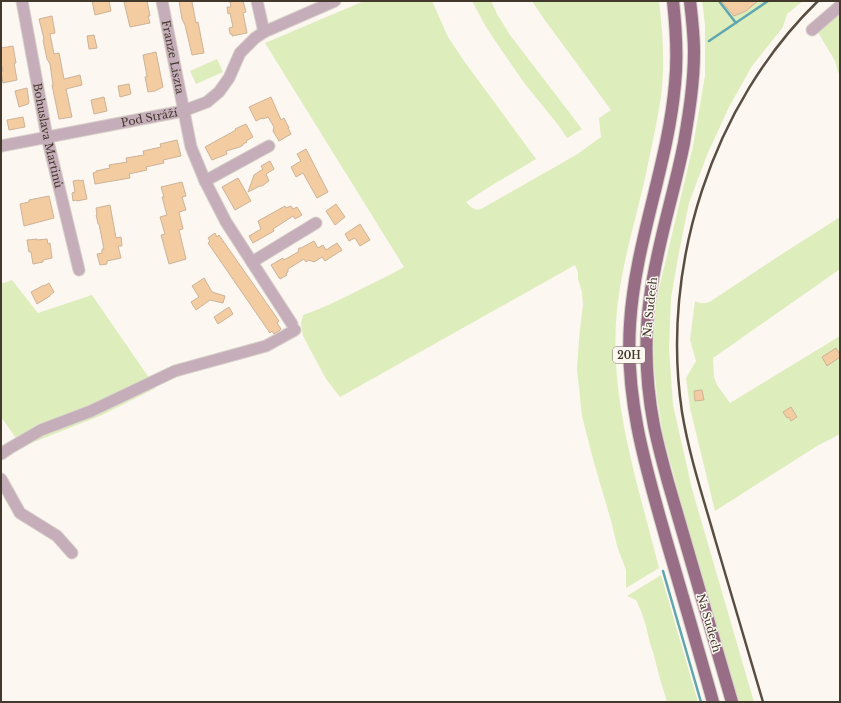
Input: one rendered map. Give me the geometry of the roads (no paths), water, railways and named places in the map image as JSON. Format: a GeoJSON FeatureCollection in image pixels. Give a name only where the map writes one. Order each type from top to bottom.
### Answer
{"type":"FeatureCollection","features":[{"type":"Feature","properties":{"kind":"main road","name":"Na Sudech"},"geometry":{"type":"LineString","coordinates":[[673,1],[676,29],[675,84],[666,142],[640,252],[634,288],[630,326],[629,366],[633,410],[642,452],[714,702]]}},
{"type":"Feature","properties":{"kind":"main road","name":"Na Sudech"},"geometry":{"type":"LineString","coordinates":[[690,1],[694,53],[692,85],[684,144],[652,282],[648,319],[648,385],[654,428],[666,476],[732,702]]}},
{"type":"Feature","properties":{"kind":"street","name":"Bohuslava Martinů"},"geometry":{"type":"LineString","coordinates":[[22,1],[47,137],[79,270]]}},
{"type":"Feature","properties":{"kind":"street","name":"Franze Liszta"},"geometry":{"type":"LineString","coordinates":[[1,454],[41,430],[91,411],[175,371],[266,346],[294,327],[226,222],[205,181],[191,147],[162,1]]}},
{"type":"Feature","properties":{"kind":"street"},"geometry":{"type":"LineString","coordinates":[[257,1],[264,32]]}},
{"type":"Feature","properties":{"kind":"street","name":"Pod Stráží"},"geometry":{"type":"LineString","coordinates":[[1,146],[183,111],[207,102],[219,92],[230,78],[240,53],[255,38],[319,4],[335,1]]}},
{"type":"Feature","properties":{"kind":"street"},"geometry":{"type":"LineString","coordinates":[[812,30],[840,6]]}},
{"type":"Feature","properties":{"kind":"street"},"geometry":{"type":"LineString","coordinates":[[205,181],[269,146]]}},
{"type":"Feature","properties":{"kind":"street"},"geometry":{"type":"LineString","coordinates":[[252,262],[316,223]]}},
{"type":"Feature","properties":{"kind":"street"},"geometry":{"type":"LineString","coordinates":[[1,479],[20,513],[57,536],[72,553]]}},
{"type":"Feature","properties":{"kind":"waterway"},"geometry":{"type":"LineString","coordinates":[[719,1],[736,23]]}},
{"type":"Feature","properties":{"kind":"waterway"},"geometry":{"type":"LineString","coordinates":[[709,41],[768,1]]}},
{"type":"Feature","properties":{"kind":"waterway"},"geometry":{"type":"LineString","coordinates":[[663,571],[701,702]]}},
{"type":"Feature","properties":{"kind":"railway"},"geometry":{"type":"LineString","coordinates":[[763,702],[701,492],[685,428],[677,357],[679,301],[687,245],[702,190],[723,138],[749,88],[781,42],[818,1]]}}]}
